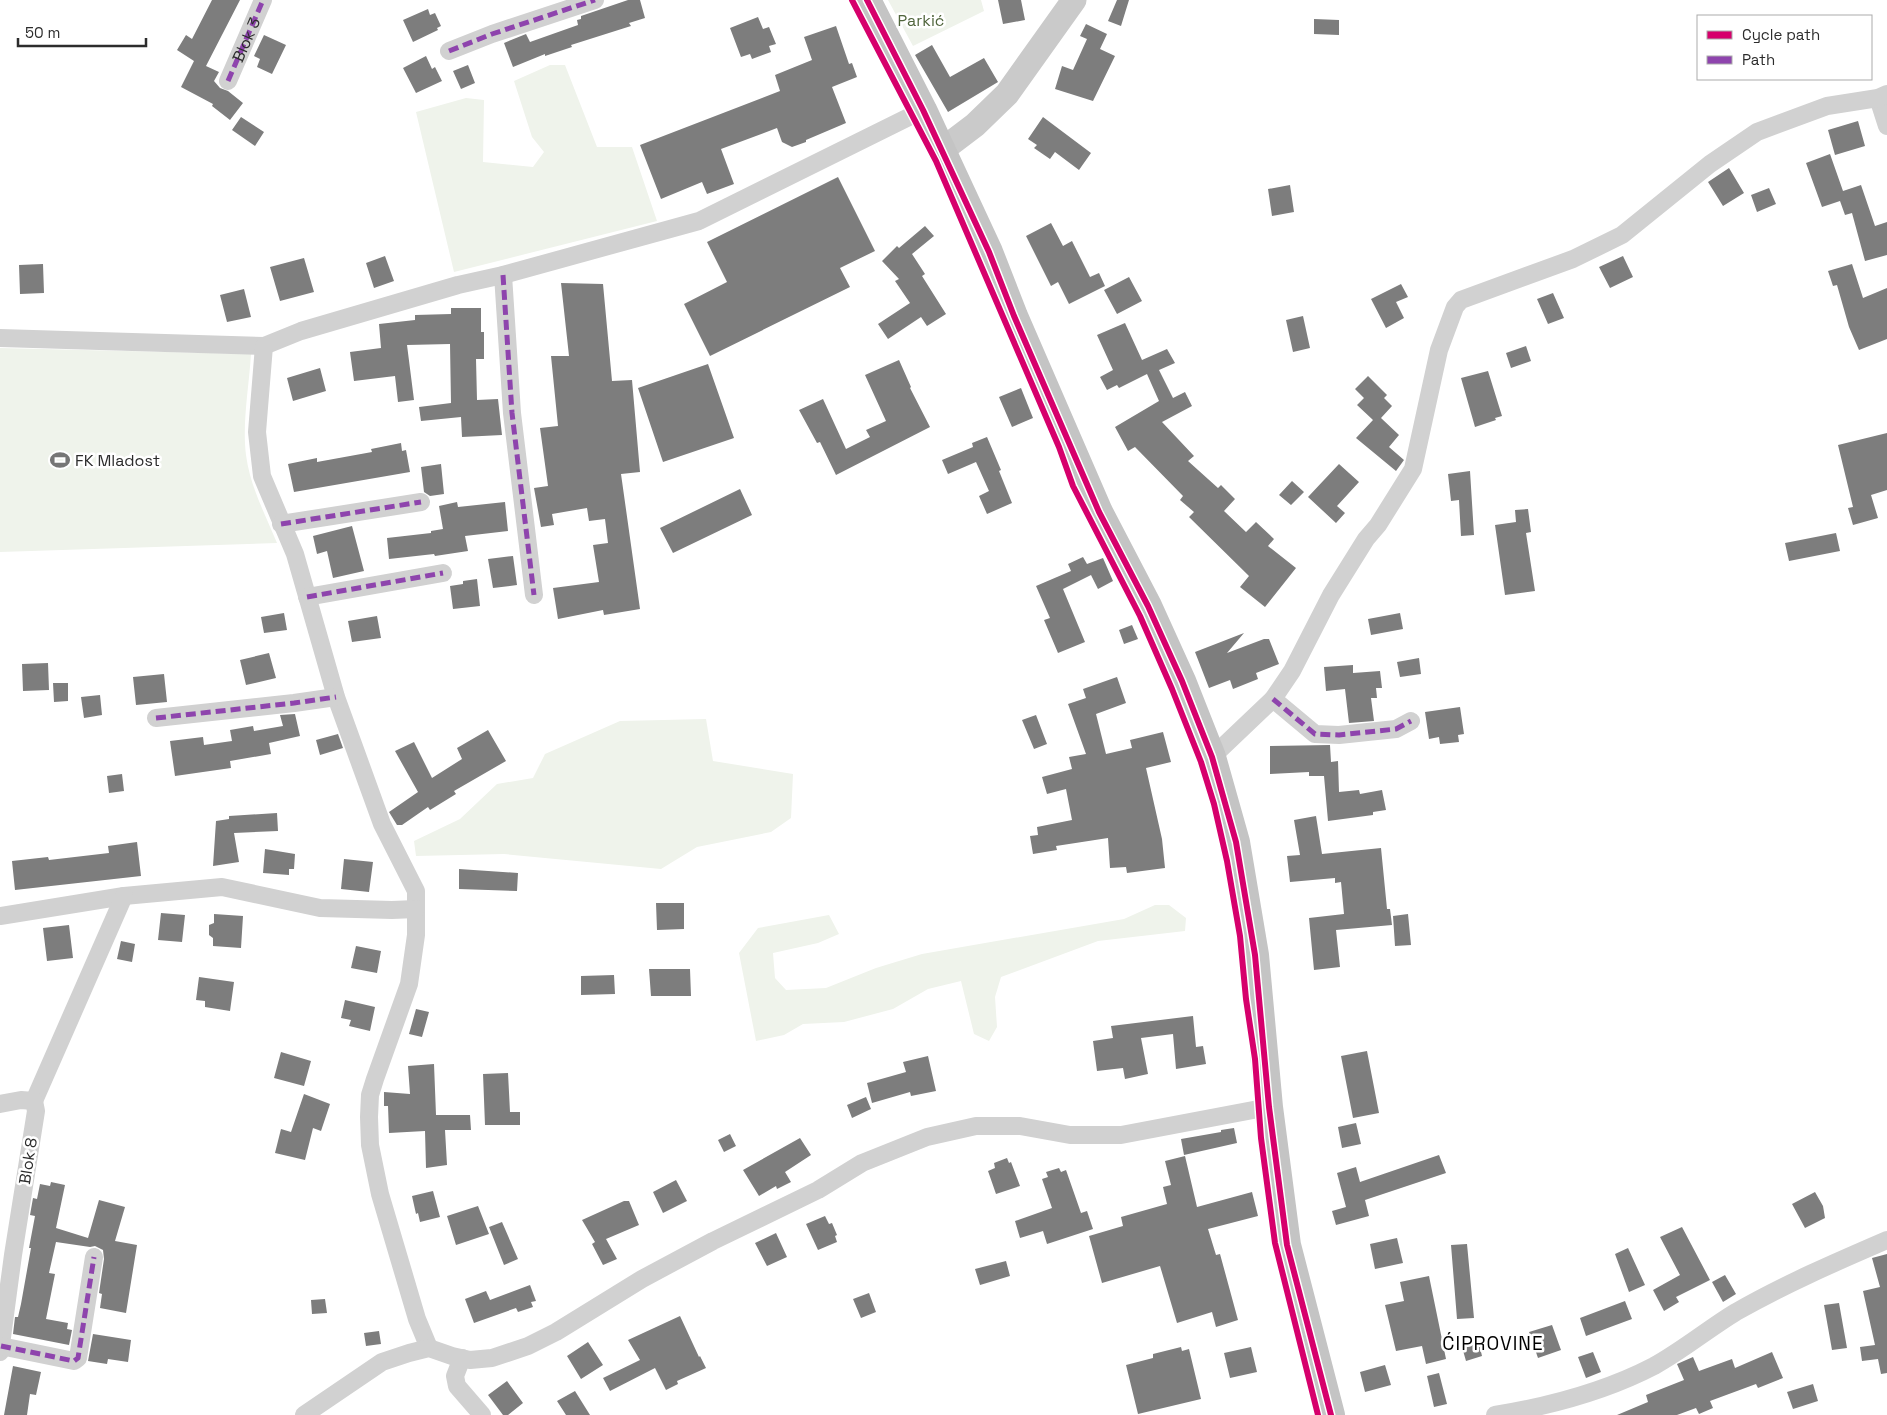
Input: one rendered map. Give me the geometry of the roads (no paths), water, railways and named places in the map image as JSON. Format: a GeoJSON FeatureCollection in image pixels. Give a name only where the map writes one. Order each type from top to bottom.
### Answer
{"type":"FeatureCollection","features":[{"type":"Feature","properties":{"kind":"main road"},"geometry":{"type":"LineString","coordinates":[[867,0],[923,110],[989,252],[1014,316],[1099,512],[1148,606],[1182,682],[1212,757],[1236,842],[1255,955],[1269,1107],[1288,1245],[1331,1415]]}},
{"type":"Feature","properties":{"kind":"street","name":"Blok 3"},"geometry":{"type":"LineString","coordinates":[[228,81],[263,0]]}},
{"type":"Feature","properties":{"kind":"street"},"geometry":{"type":"LineString","coordinates":[[449,50],[595,0]]}},
{"type":"Feature","properties":{"kind":"street"},"geometry":{"type":"LineString","coordinates":[[942,150],[976,125],[1007,94],[1074,0]]}},
{"type":"Feature","properties":{"kind":"street"},"geometry":{"type":"LineString","coordinates":[[1212,757],[1273,699],[1292,671],[1326,603],[1413,469],[1439,350],[1455,307],[1461,300],[1573,259],[1622,235],[1710,164],[1757,132],[1827,106],[1882,96],[1887,126]]}},
{"type":"Feature","properties":{"kind":"street"},"geometry":{"type":"LineString","coordinates":[[0,338],[264,346],[301,331],[458,285],[504,275],[699,221],[923,110]]}},
{"type":"Feature","properties":{"kind":"street"},"geometry":{"type":"LineString","coordinates":[[504,275],[512,413],[534,595]]}},
{"type":"Feature","properties":{"kind":"street"},"geometry":{"type":"LineString","coordinates":[[264,346],[257,432],[262,476],[295,554],[336,696],[382,824],[416,891],[416,935],[409,984],[370,1095],[369,1117],[370,1145],[380,1194],[417,1319],[429,1348]]}},
{"type":"Feature","properties":{"kind":"street"},"geometry":{"type":"LineString","coordinates":[[281,524],[421,502]]}},
{"type":"Feature","properties":{"kind":"street"},"geometry":{"type":"LineString","coordinates":[[308,597],[443,573]]}},
{"type":"Feature","properties":{"kind":"street"},"geometry":{"type":"LineString","coordinates":[[156,718],[294,703],[336,696]]}},
{"type":"Feature","properties":{"kind":"street"},"geometry":{"type":"LineString","coordinates":[[1273,699],[1315,734],[1339,735],[1396,729],[1411,721]]}},
{"type":"Feature","properties":{"kind":"street"},"geometry":{"type":"LineString","coordinates":[[0,916],[124,896],[222,887],[320,908],[416,909]]}},
{"type":"Feature","properties":{"kind":"street"},"geometry":{"type":"LineString","coordinates":[[0,1104],[21,1100],[34,1101],[124,896]]}},
{"type":"Feature","properties":{"kind":"street","name":"Blok 8"},"geometry":{"type":"LineString","coordinates":[[0,1349],[7,1256],[36,1111],[34,1101]]}},
{"type":"Feature","properties":{"kind":"street"},"geometry":{"type":"LineString","coordinates":[[304,1415],[382,1362],[429,1348],[470,1360],[492,1358],[528,1346],[556,1332],[642,1279],[713,1241],[818,1190],[862,1163],[927,1137],[976,1126],[1020,1126],[1070,1135],[1121,1135],[1269,1107]]}},
{"type":"Feature","properties":{"kind":"street"},"geometry":{"type":"LineString","coordinates":[[1495,1415],[1535,1408],[1602,1389],[1654,1365],[1736,1312],[1819,1269],[1887,1240]]}},
{"type":"Feature","properties":{"kind":"street"},"geometry":{"type":"LineString","coordinates":[[0,1349],[74,1361],[78,1358],[94,1256]]}},
{"type":"Feature","properties":{"kind":"street"},"geometry":{"type":"LineString","coordinates":[[462,1358],[455,1376],[457,1386],[482,1415]]}},
{"type":"Feature","properties":{"kind":"place","name":"FK Mladost"},"geometry":{"type":"Point","coordinates":[60,460]}},
{"type":"Feature","properties":{"kind":"district","name":"ĆIPROVINE"},"geometry":{"type":"Point","coordinates":[1493,1343]}},
{"type":"Feature","properties":{"kind":"park label","name":"Parkić"},"geometry":{"type":"Point","coordinates":[921,20]}}]}
